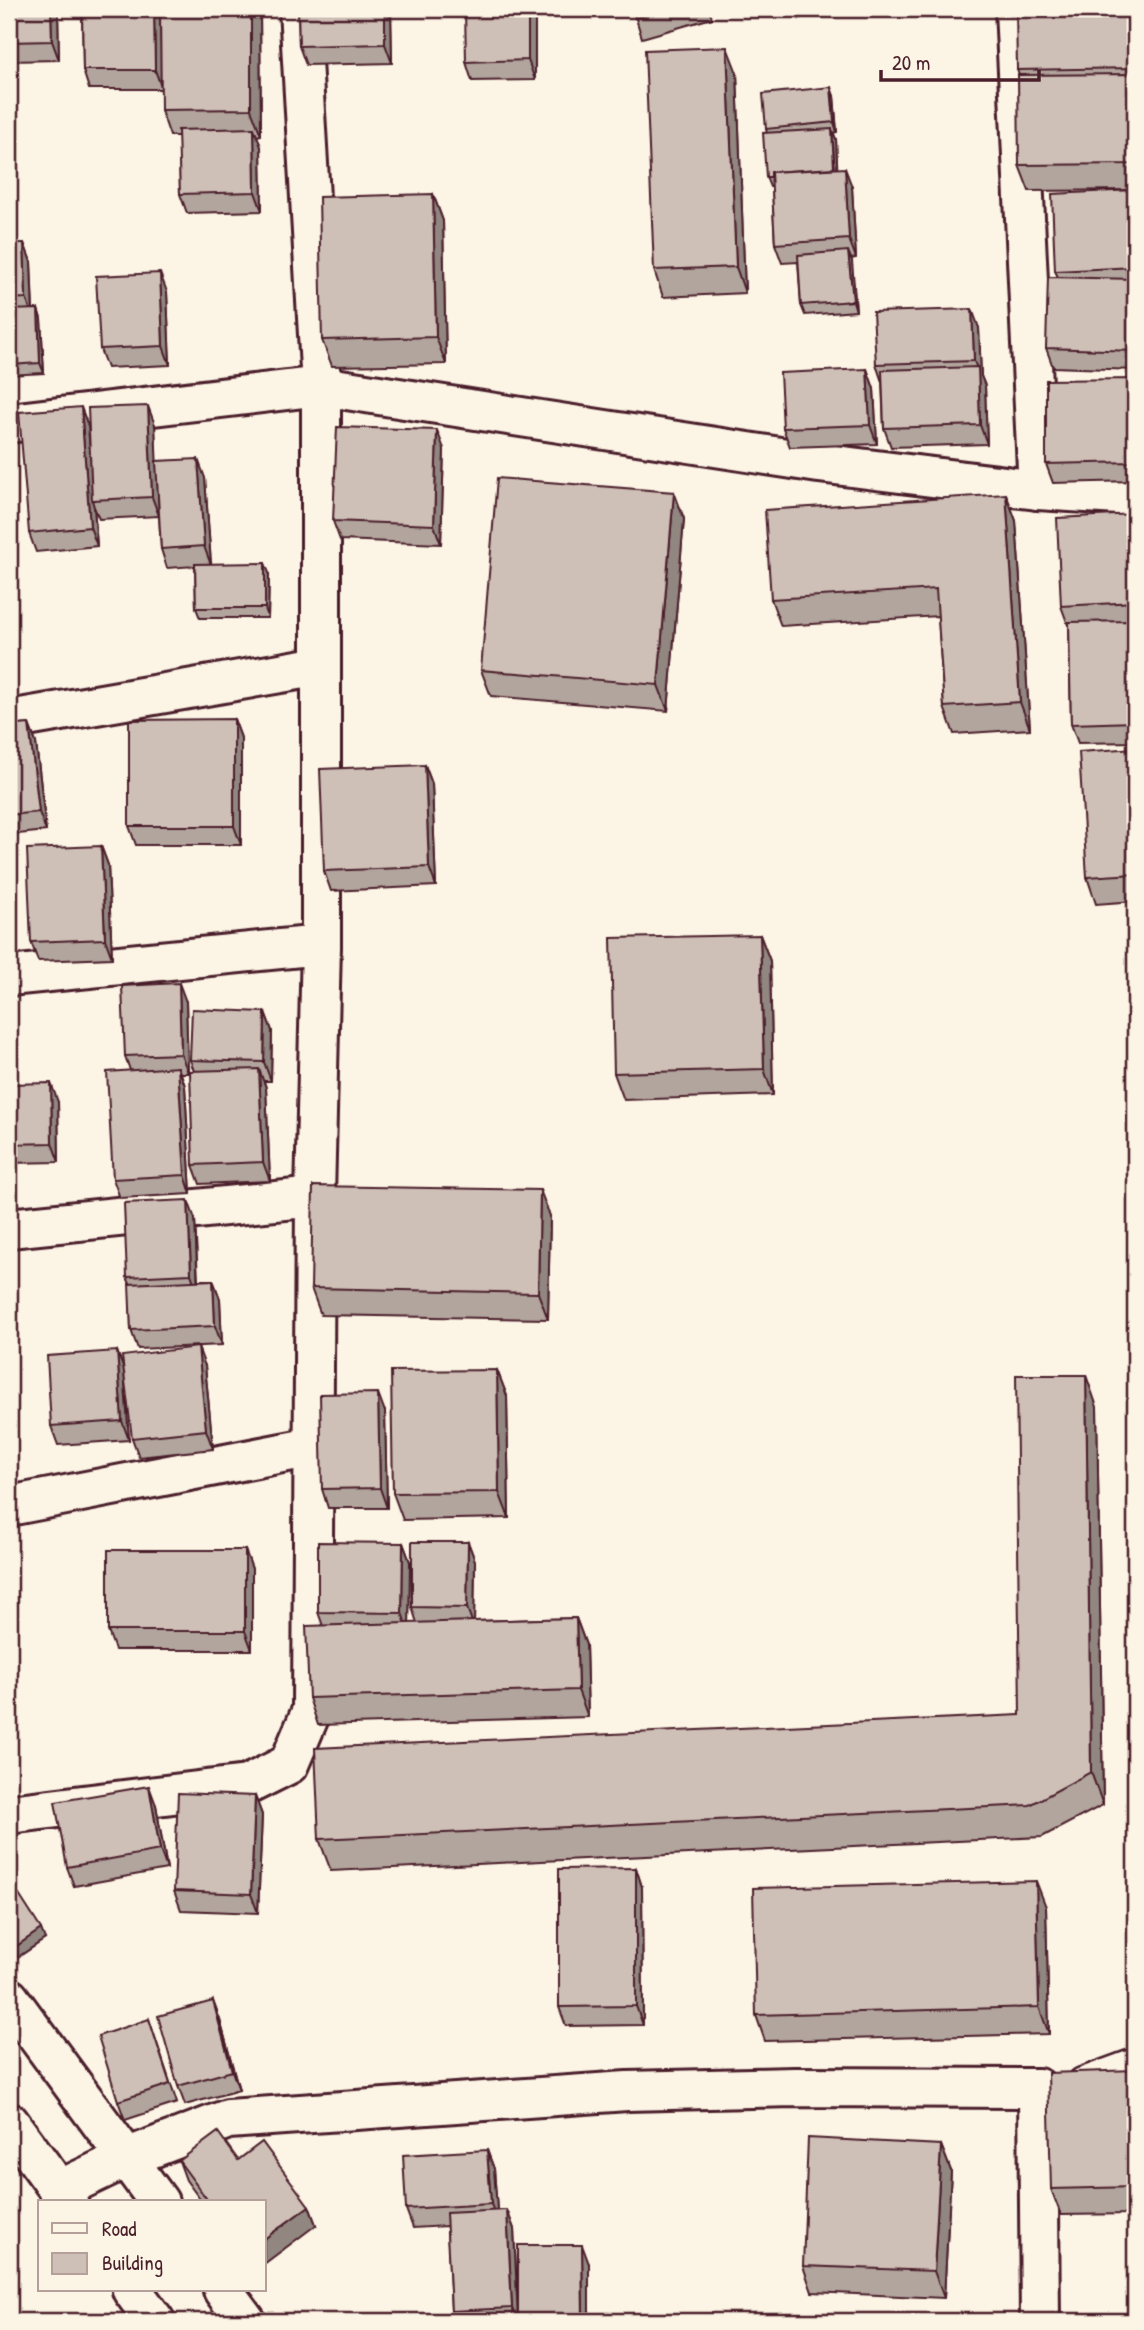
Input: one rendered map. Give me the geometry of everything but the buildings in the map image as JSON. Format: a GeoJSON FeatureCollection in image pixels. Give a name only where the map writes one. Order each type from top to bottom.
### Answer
{"type":"FeatureCollection","features":[{"type":"Feature","properties":{"kind":"street"},"geometry":{"type":"LineString","coordinates":[[9,1814],[247,1785],[289,1763],[312,1710],[315,1197],[321,945],[321,386],[299,9]]}},
{"type":"Feature","properties":{"kind":"street"},"geometry":{"type":"LineString","coordinates":[[1015,9],[1038,490]]}},
{"type":"Feature","properties":{"kind":"street"},"geometry":{"type":"LineString","coordinates":[[9,423],[321,386],[819,463],[1038,490],[1135,496]]}},
{"type":"Feature","properties":{"kind":"street"},"geometry":{"type":"LineString","coordinates":[[9,720],[321,666]]}},
{"type":"Feature","properties":{"kind":"street"},"geometry":{"type":"LineString","coordinates":[[9,976],[321,945]]}},
{"type":"Feature","properties":{"kind":"street"},"geometry":{"type":"LineString","coordinates":[[9,1228],[315,1197]]}},
{"type":"Feature","properties":{"kind":"street"},"geometry":{"type":"LineString","coordinates":[[9,1506],[313,1447]]}},
{"type":"Feature","properties":{"kind":"street"},"geometry":{"type":"LineString","coordinates":[[9,1998],[158,2200]]}},
{"type":"Feature","properties":{"kind":"street"},"geometry":{"type":"LineString","coordinates":[[9,2122],[63,2196],[126,2158],[228,2119],[627,2091],[794,2087],[1038,2088],[1040,2321]]}},
{"type":"Feature","properties":{"kind":"street"},"geometry":{"type":"LineString","coordinates":[[133,2292],[155,2321]]}},
{"type":"Feature","properties":{"kind":"street"},"geometry":{"type":"LineString","coordinates":[[224,2292],[246,2321]]}},
{"type":"Feature","properties":{"kind":"lane"},"geometry":{"type":"LineString","coordinates":[[1038,2088],[1094,2081],[1135,2064]]}}]}
